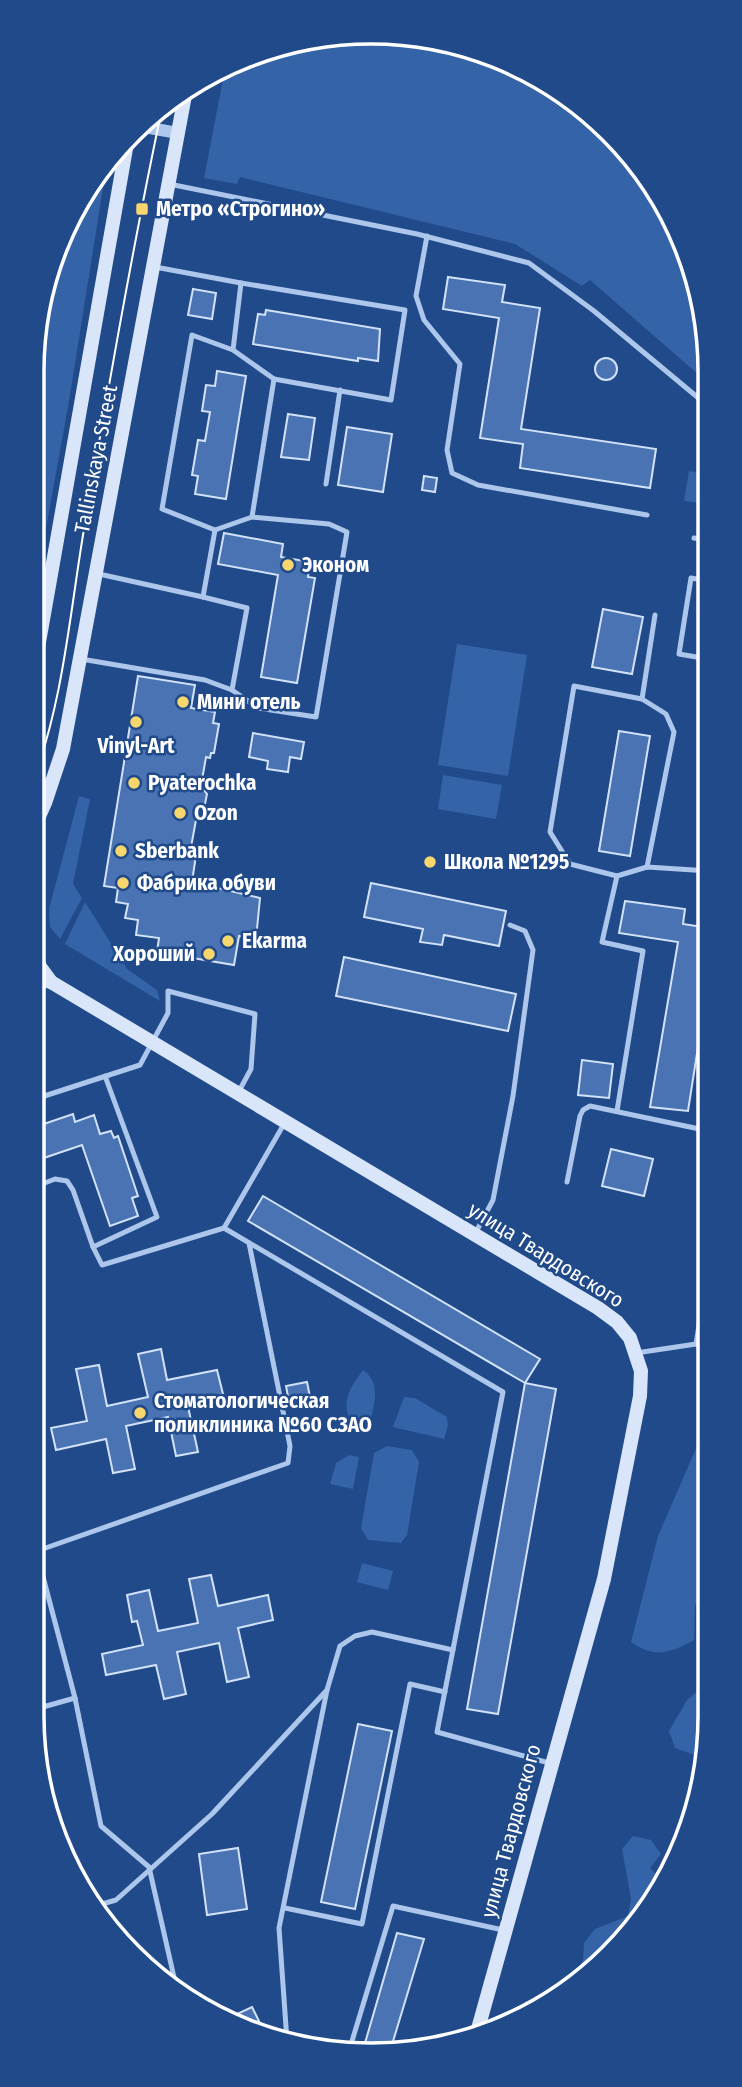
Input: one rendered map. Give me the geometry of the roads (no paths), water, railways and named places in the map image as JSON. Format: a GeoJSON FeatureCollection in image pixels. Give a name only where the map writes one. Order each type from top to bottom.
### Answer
{"type":"FeatureCollection","features":[{"type":"Feature","properties":{"kind":"main road","name":"Tallinskaya Street"},"geometry":{"type":"LineString","coordinates":[[44,803],[58,769],[184,102]]}},
{"type":"Feature","properties":{"kind":"main road","name":"Tallinskaya Street"},"geometry":{"type":"LineString","coordinates":[[44,614],[125,155]]}},
{"type":"Feature","properties":{"kind":"main road"},"geometry":{"type":"LineString","coordinates":[[44,972],[51,982]]}},
{"type":"Feature","properties":{"kind":"main road","name":"улица Твардовского"},"geometry":{"type":"LineString","coordinates":[[44,980],[153,1042],[612,1317],[630,1338],[641,1371],[640,1396],[612,1541],[479,2025]]}},
{"type":"Feature","properties":{"kind":"street"},"geometry":{"type":"LineString","coordinates":[[152,128],[178,133]]}},
{"type":"Feature","properties":{"kind":"lane"},"geometry":{"type":"LineString","coordinates":[[169,184],[428,236],[529,262],[594,311],[698,398]]}},
{"type":"Feature","properties":{"kind":"lane"},"geometry":{"type":"LineString","coordinates":[[428,236],[416,296],[424,320],[460,364],[447,450],[452,473],[478,485],[647,515]]}},
{"type":"Feature","properties":{"kind":"lane"},"geometry":{"type":"LineString","coordinates":[[79,658],[205,680],[232,690],[258,708],[316,717],[346,532],[329,524],[252,517],[215,530],[162,509],[192,335],[233,349],[274,379],[391,400],[405,310],[153,267]]}},
{"type":"Feature","properties":{"kind":"lane"},"geometry":{"type":"LineString","coordinates":[[233,349],[241,283]]}},
{"type":"Feature","properties":{"kind":"lane"},"geometry":{"type":"LineString","coordinates":[[252,517],[274,379]]}},
{"type":"Feature","properties":{"kind":"lane"},"geometry":{"type":"LineString","coordinates":[[326,484],[340,390]]}},
{"type":"Feature","properties":{"kind":"lane"},"geometry":{"type":"LineString","coordinates":[[203,597],[215,530]]}},
{"type":"Feature","properties":{"kind":"lane"},"geometry":{"type":"LineString","coordinates":[[694,538],[698,539]]}},
{"type":"Feature","properties":{"kind":"lane"},"geometry":{"type":"LineString","coordinates":[[96,574],[247,608],[232,690]]}},
{"type":"Feature","properties":{"kind":"lane"},"geometry":{"type":"LineString","coordinates":[[698,579],[691,578],[679,654],[698,657]]}},
{"type":"Feature","properties":{"kind":"lane"},"geometry":{"type":"LineString","coordinates":[[642,699],[655,615]]}},
{"type":"Feature","properties":{"kind":"lane"},"geometry":{"type":"LineString","coordinates":[[647,867],[674,732],[666,714],[642,699],[574,686],[550,832],[570,864],[617,876],[647,867],[698,870]]}},
{"type":"Feature","properties":{"kind":"lane"},"geometry":{"type":"LineString","coordinates":[[617,876],[602,942],[643,951],[617,1111]]}},
{"type":"Feature","properties":{"kind":"lane"},"geometry":{"type":"LineString","coordinates":[[474,1235],[493,1200],[513,1096],[533,950],[525,931],[510,925]]}},
{"type":"Feature","properties":{"kind":"lane"},"geometry":{"type":"LineString","coordinates":[[44,1096],[140,1065],[168,1013],[168,991],[255,1014],[251,1069],[238,1093]]}},
{"type":"Feature","properties":{"kind":"lane"},"geometry":{"type":"LineString","coordinates":[[93,1247],[157,1217],[105,1076]]}},
{"type":"Feature","properties":{"kind":"lane"},"geometry":{"type":"LineString","coordinates":[[567,1182],[583,1110],[590,1106],[698,1129]]}},
{"type":"Feature","properties":{"kind":"lane"},"geometry":{"type":"LineString","coordinates":[[44,1183],[55,1179],[67,1181],[102,1265],[223,1228],[286,1121]]}},
{"type":"Feature","properties":{"kind":"lane"},"geometry":{"type":"LineString","coordinates":[[223,1228],[503,1392],[437,1732],[552,1763]]}},
{"type":"Feature","properties":{"kind":"lane"},"geometry":{"type":"LineString","coordinates":[[44,1549],[288,1463],[290,1446],[249,1243]]}},
{"type":"Feature","properties":{"kind":"lane"},"geometry":{"type":"LineString","coordinates":[[636,1353],[696,1344],[698,1331]]}},
{"type":"Feature","properties":{"kind":"lane"},"geometry":{"type":"LineString","coordinates":[[44,1578],[75,1698],[101,1826],[149,1867],[174,1977]]}},
{"type":"Feature","properties":{"kind":"lane"},"geometry":{"type":"LineString","coordinates":[[286,2032],[279,1928],[327,1690],[340,1646],[355,1636],[372,1632],[453,1650]]}},
{"type":"Feature","properties":{"kind":"lane"},"geometry":{"type":"LineString","coordinates":[[285,1908],[362,1924],[410,1684],[445,1692]]}},
{"type":"Feature","properties":{"kind":"lane"},"geometry":{"type":"LineString","coordinates":[[103,1904],[116,1900],[149,1867],[212,1814],[327,1690]]}},
{"type":"Feature","properties":{"kind":"lane"},"geometry":{"type":"LineString","coordinates":[[44,1707],[75,1698]]}},
{"type":"Feature","properties":{"kind":"lane"},"geometry":{"type":"LineString","coordinates":[[351,2043],[393,1906],[506,1931]]}},
{"type":"Feature","properties":{"kind":"tram line"},"geometry":{"type":"LineString","coordinates":[[44,749],[70,625],[111,373],[159,121]]}},
{"type":"Feature","properties":{"kind":"place","name":"Метро «Строгино»"},"geometry":{"type":"Point","coordinates":[142,209]}},
{"type":"Feature","properties":{"kind":"place","name":"Эконом"},"geometry":{"type":"Point","coordinates":[288,565]}},
{"type":"Feature","properties":{"kind":"place","name":"Мини отель"},"geometry":{"type":"Point","coordinates":[183,702]}},
{"type":"Feature","properties":{"kind":"place","name":"Vinyl-Art"},"geometry":{"type":"Point","coordinates":[136,722]}},
{"type":"Feature","properties":{"kind":"place","name":"Pyaterochka"},"geometry":{"type":"Point","coordinates":[134,783]}},
{"type":"Feature","properties":{"kind":"place","name":"Ozon"},"geometry":{"type":"Point","coordinates":[180,813]}},
{"type":"Feature","properties":{"kind":"place","name":"Sberbank"},"geometry":{"type":"Point","coordinates":[121,851]}},
{"type":"Feature","properties":{"kind":"place","name":"Школа №1295"},"geometry":{"type":"Point","coordinates":[430,862]}},
{"type":"Feature","properties":{"kind":"place","name":"Фабрика обуви"},"geometry":{"type":"Point","coordinates":[123,883]}},
{"type":"Feature","properties":{"kind":"place","name":"Ekarma"},"geometry":{"type":"Point","coordinates":[228,941]}},
{"type":"Feature","properties":{"kind":"place","name":"Хороший"},"geometry":{"type":"Point","coordinates":[209,954]}},
{"type":"Feature","properties":{"kind":"place","name":"Стоматологическая поликлиника №60 СЗАО"},"geometry":{"type":"Point","coordinates":[140,1413]}}]}
